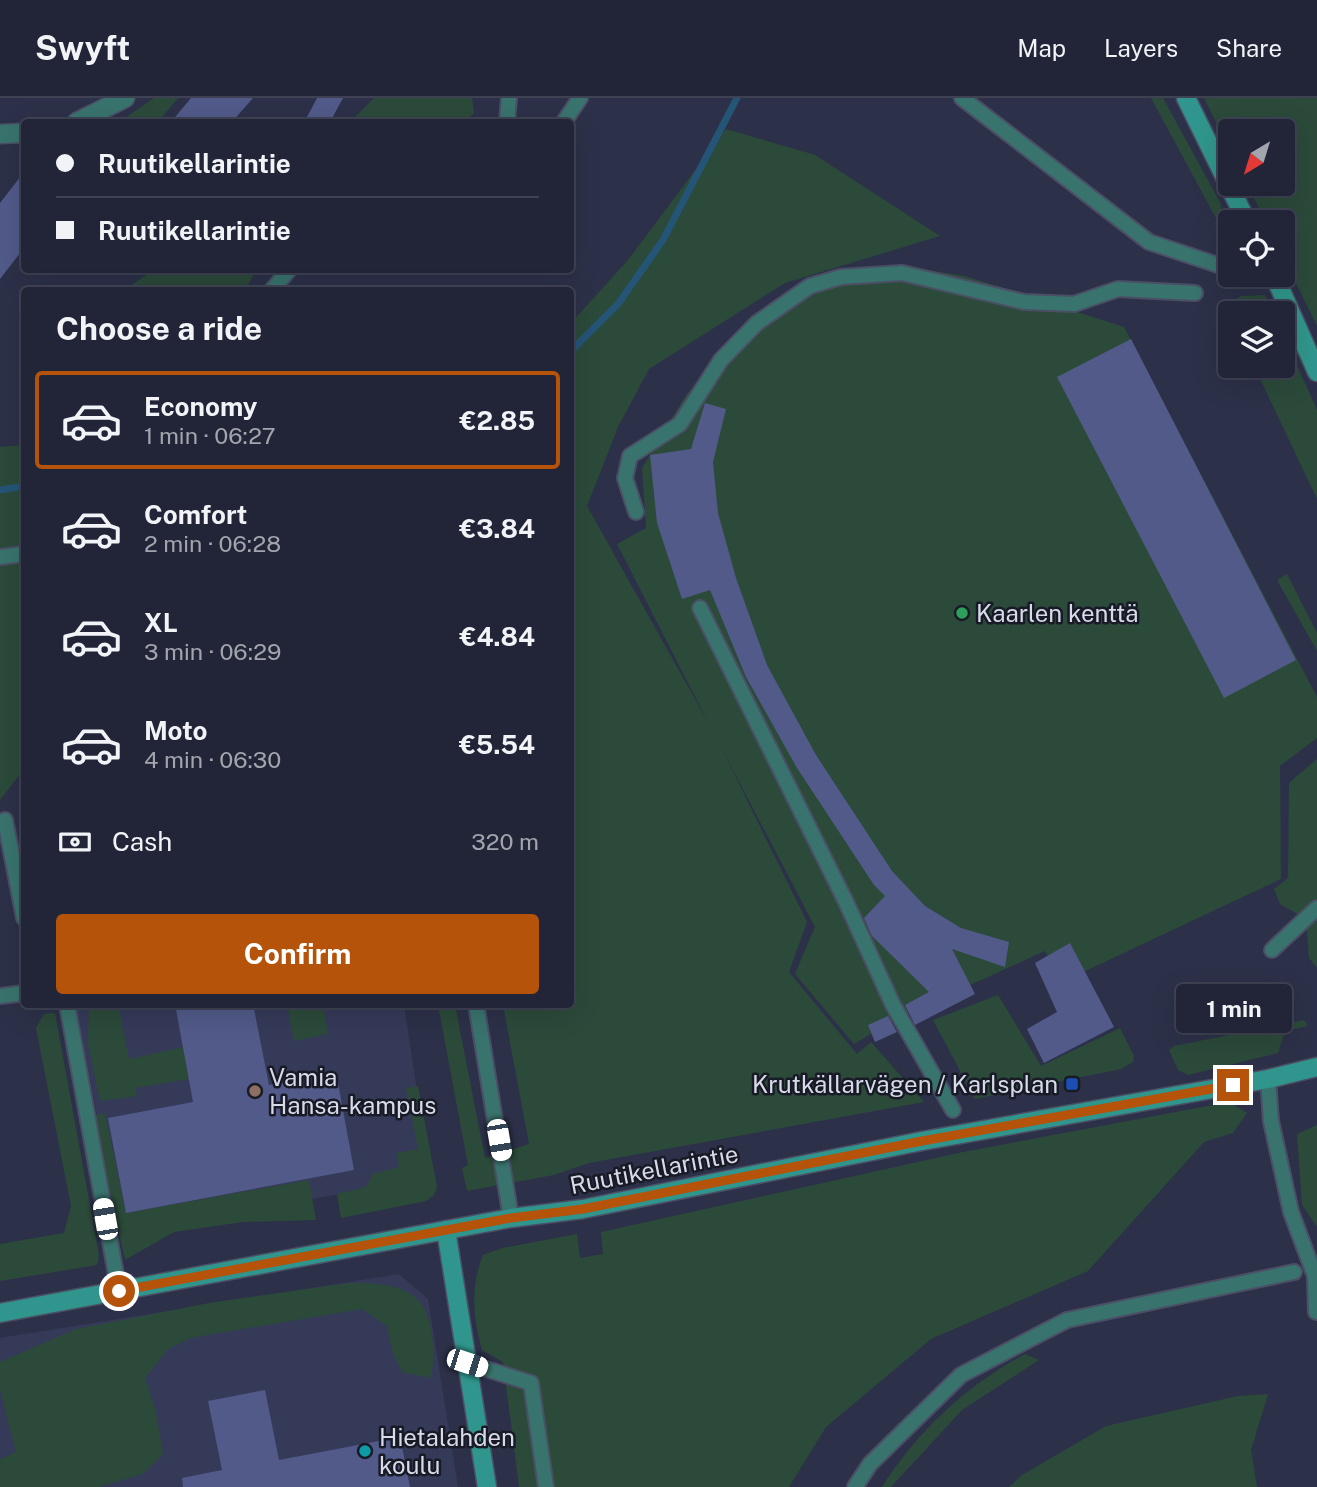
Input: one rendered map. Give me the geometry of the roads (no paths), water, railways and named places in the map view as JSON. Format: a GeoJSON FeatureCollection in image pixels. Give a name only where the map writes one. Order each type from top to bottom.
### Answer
{"type":"FeatureCollection","features":[{"type":"Feature","properties":{"kind":"main road"},"geometry":{"type":"LineString","coordinates":[[1186,98],[1241,210]]}},
{"type":"Feature","properties":{"kind":"main road"},"geometry":{"type":"LineString","coordinates":[[1279,287],[1317,372]]}},
{"type":"Feature","properties":{"kind":"main road","name":"Ruutikellarintie"},"geometry":{"type":"LineString","coordinates":[[0,1314],[511,1218],[583,1209],[922,1141],[1268,1079],[1317,1067]]}},
{"type":"Feature","properties":{"kind":"main road"},"geometry":{"type":"LineString","coordinates":[[446,1230],[487,1487]]}},
{"type":"Feature","properties":{"kind":"street"},"geometry":{"type":"LineString","coordinates":[[83,119],[125,98]]}},
{"type":"Feature","properties":{"kind":"street"},"geometry":{"type":"LineString","coordinates":[[0,134],[21,133]]}},
{"type":"Feature","properties":{"kind":"lane"},"geometry":{"type":"LineString","coordinates":[[507,119],[509,98]]}},
{"type":"Feature","properties":{"kind":"lane"},"geometry":{"type":"LineString","coordinates":[[566,119],[580,98]]}},
{"type":"Feature","properties":{"kind":"lane"},"geometry":{"type":"LineString","coordinates":[[962,98],[1149,242],[1218,265]]}},
{"type":"Feature","properties":{"kind":"lane"},"geometry":{"type":"LineString","coordinates":[[275,287],[286,273]]}},
{"type":"Feature","properties":{"kind":"lane"},"geometry":{"type":"LineString","coordinates":[[636,512],[625,478],[630,456],[680,424],[721,360],[757,323],[810,286],[841,277],[902,273],[1024,302],[1074,304],[1118,289],[1195,293]]}},
{"type":"Feature","properties":{"kind":"lane"},"geometry":{"type":"LineString","coordinates":[[0,557],[21,554]]}},
{"type":"Feature","properties":{"kind":"lane"},"geometry":{"type":"LineString","coordinates":[[700,608],[846,902],[893,1005],[953,1111]]}},
{"type":"Feature","properties":{"kind":"lane"},"geometry":{"type":"LineString","coordinates":[[5,820],[21,903]]}},
{"type":"Feature","properties":{"kind":"lane"},"geometry":{"type":"LineString","coordinates":[[1272,950],[1317,908]]}},
{"type":"Feature","properties":{"kind":"lane"},"geometry":{"type":"LineString","coordinates":[[0,996],[21,993]]}},
{"type":"Feature","properties":{"kind":"lane"},"geometry":{"type":"LineString","coordinates":[[68,1008],[119,1291]]}},
{"type":"Feature","properties":{"kind":"lane"},"geometry":{"type":"LineString","coordinates":[[477,1008],[511,1218]]}},
{"type":"Feature","properties":{"kind":"lane"},"geometry":{"type":"LineString","coordinates":[[1268,1079],[1271,1121],[1291,1212],[1315,1276],[1316,1312]]}},
{"type":"Feature","properties":{"kind":"lane"},"geometry":{"type":"LineString","coordinates":[[855,1487],[870,1465],[961,1375],[1067,1320],[1294,1272]]}},
{"type":"Feature","properties":{"kind":"lane"},"geometry":{"type":"LineString","coordinates":[[467,1363],[531,1383],[546,1487]]}},
{"type":"Feature","properties":{"kind":"waterway"},"geometry":{"type":"LineString","coordinates":[[574,348],[618,304],[663,240],[737,98]]}},
{"type":"Feature","properties":{"kind":"waterway"},"geometry":{"type":"LineString","coordinates":[[0,490],[21,486]]}},
{"type":"Feature","properties":{"kind":"place","name":"Kaarlen kenttä"},"geometry":{"type":"Point","coordinates":[962,613]}},
{"type":"Feature","properties":{"kind":"place","name":"Krutkällarvägen / Karlsplan"},"geometry":{"type":"Point","coordinates":[1072,1084]}},
{"type":"Feature","properties":{"kind":"place","name":"Vamia Hansa-kampus"},"geometry":{"type":"Point","coordinates":[255,1091]}},
{"type":"Feature","properties":{"kind":"place","name":"Hietalahden koulu"},"geometry":{"type":"Point","coordinates":[365,1451]}}]}
